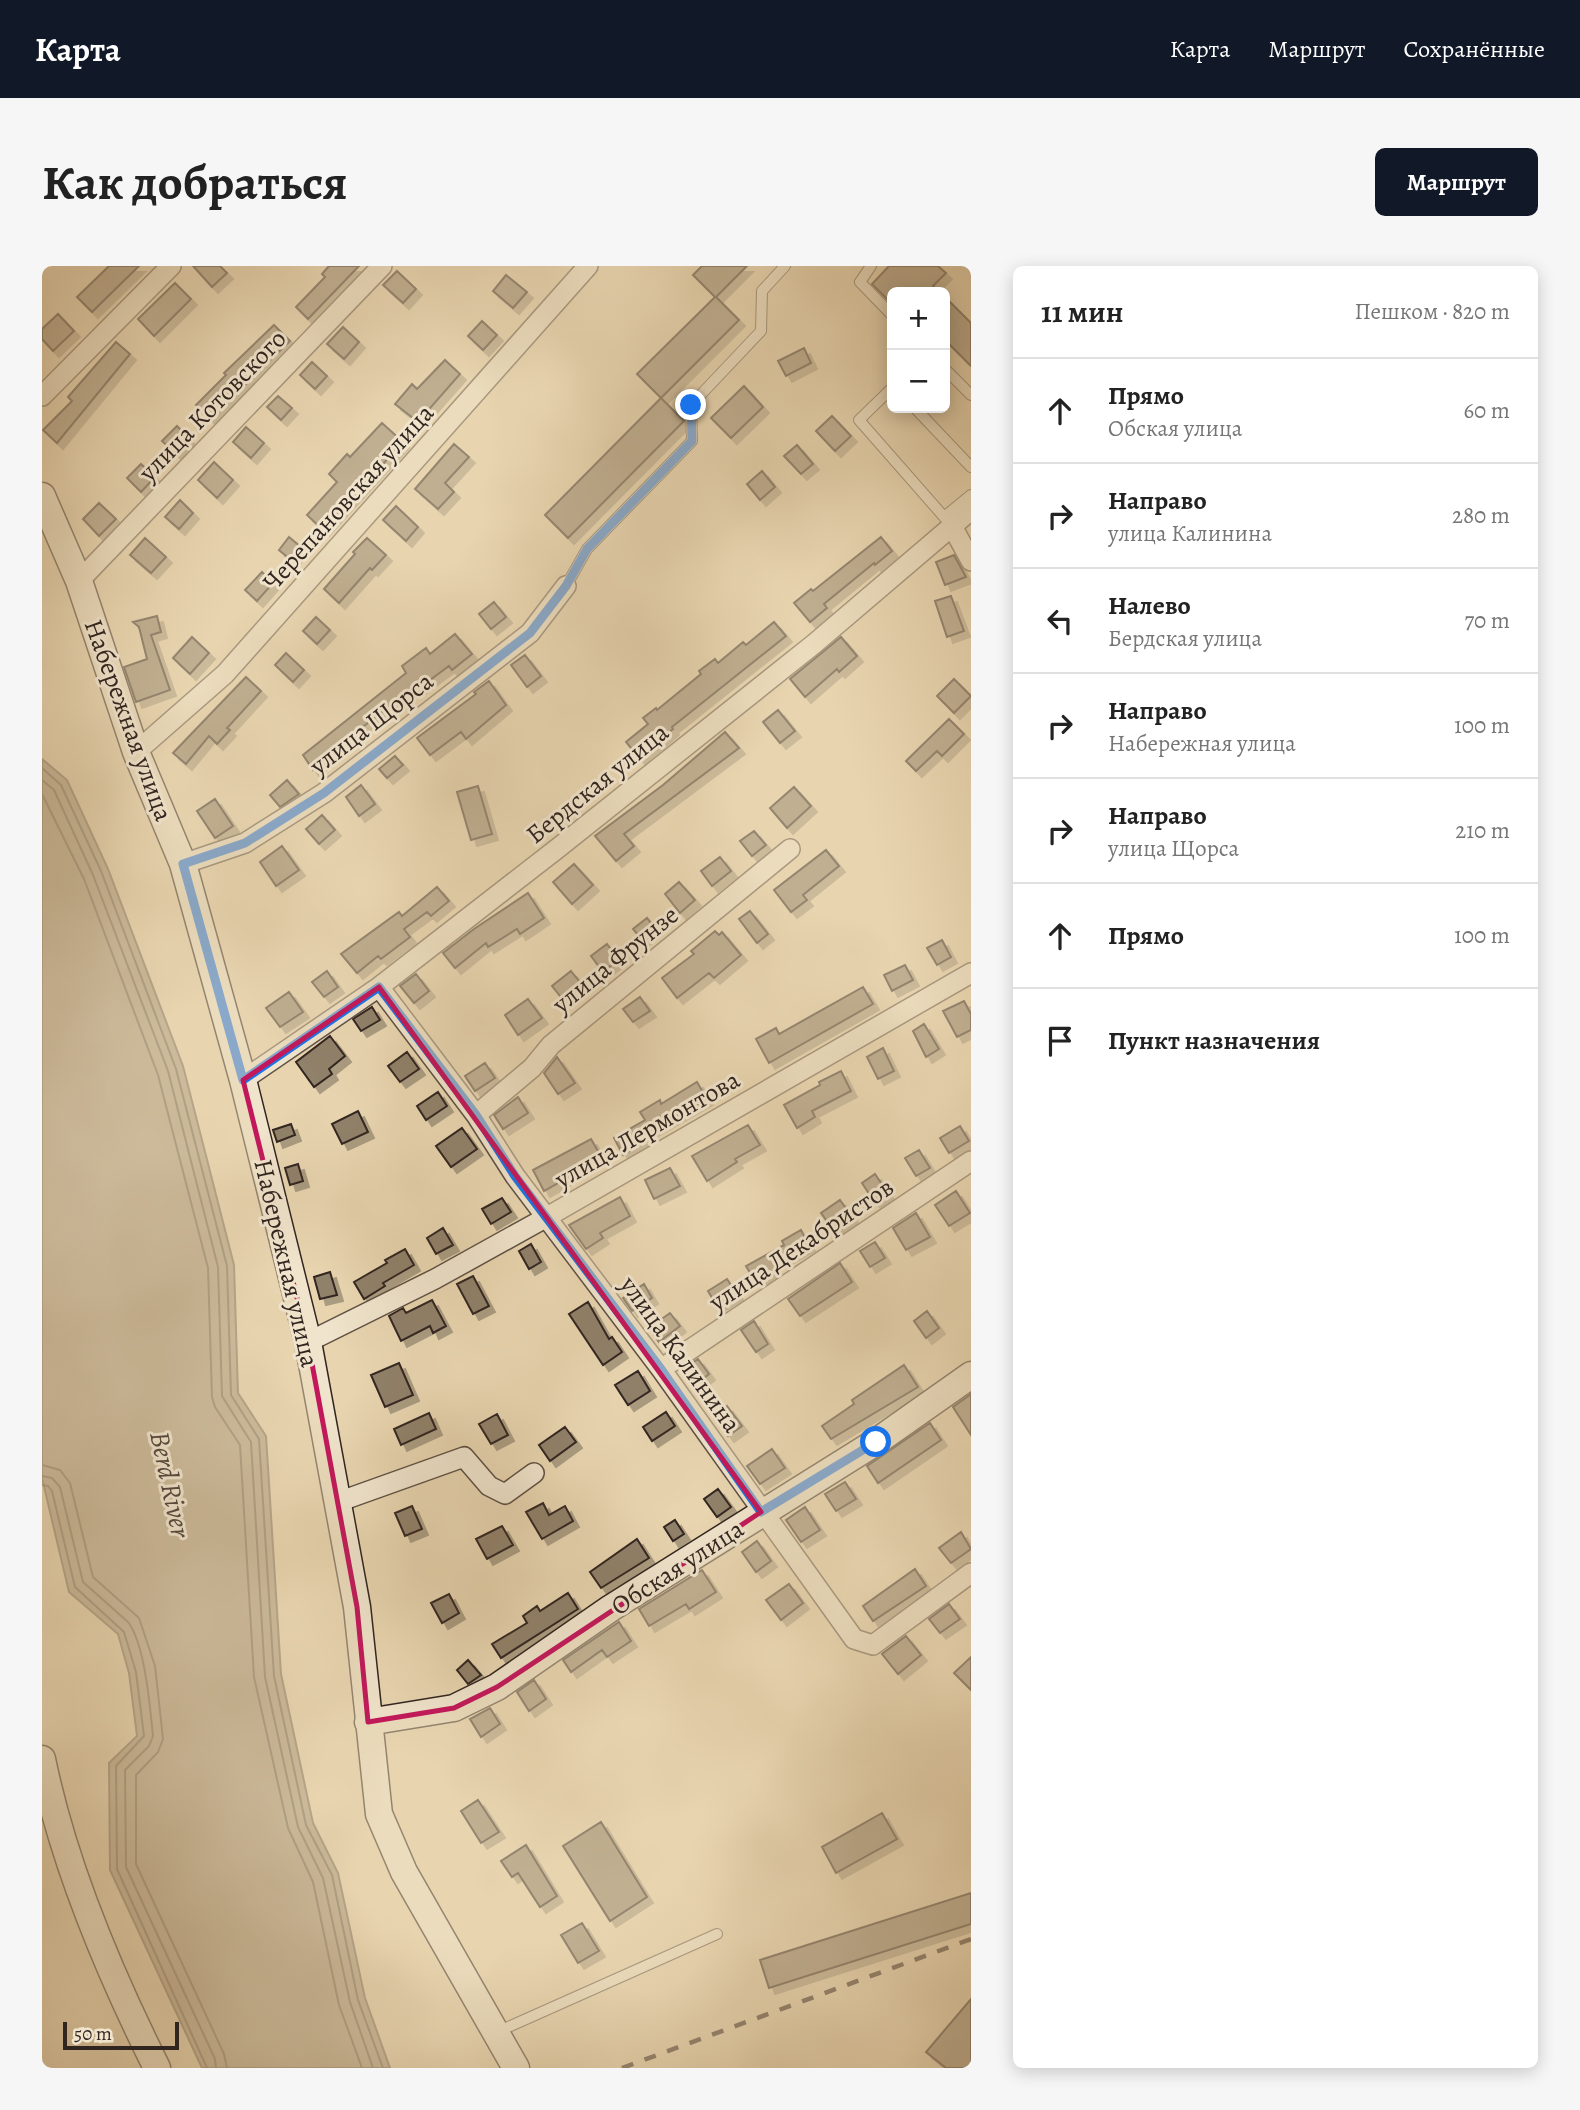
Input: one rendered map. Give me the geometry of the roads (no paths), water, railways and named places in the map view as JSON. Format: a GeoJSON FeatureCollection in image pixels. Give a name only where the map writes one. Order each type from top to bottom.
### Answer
{"type":"FeatureCollection","features":[{"type":"Feature","properties":{"kind":"street"},"geometry":{"type":"LineString","coordinates":[[42,396],[171,266]]}},
{"type":"Feature","properties":{"kind":"street","name":"улица Котовского"},"geometry":{"type":"LineString","coordinates":[[79,581],[382,266]]}},
{"type":"Feature","properties":{"kind":"street","name":"Черепановская улица"},"geometry":{"type":"LineString","coordinates":[[136,752],[225,674],[588,266]]}},
{"type":"Feature","properties":{"kind":"street","name":"Набережная улица"},"geometry":{"type":"LineString","coordinates":[[42,496],[79,581],[136,752],[183,864],[243,1080],[308,1342],[338,1502],[357,1607],[379,1814],[404,1872],[516,2068]]}},
{"type":"Feature","properties":{"kind":"street","name":"Бердская улица"},"geometry":{"type":"LineString","coordinates":[[243,1080],[379,987],[792,661],[948,522],[971,510]]}},
{"type":"Feature","properties":{"kind":"street"},"geometry":{"type":"LineString","coordinates":[[948,522],[971,561]]}},
{"type":"Feature","properties":{"kind":"street","name":"улица Щорса"},"geometry":{"type":"LineString","coordinates":[[183,864],[245,843],[324,793],[530,633],[566,586]]}},
{"type":"Feature","properties":{"kind":"street","name":"улица Фрунзе"},"geometry":{"type":"LineString","coordinates":[[476,1115],[533,1068],[551,1045],[790,849]]}},
{"type":"Feature","properties":{"kind":"street","name":"улица Лермонтова"},"geometry":{"type":"LineString","coordinates":[[308,1342],[435,1279],[547,1217],[971,973]]}},
{"type":"Feature","properties":{"kind":"street","name":"улица Калинина"},"geometry":{"type":"LineString","coordinates":[[379,987],[476,1115],[515,1176],[661,1369],[854,1639],[873,1645],[971,1573]]}},
{"type":"Feature","properties":{"kind":"street","name":"улица Декабристов"},"geometry":{"type":"LineString","coordinates":[[661,1369],[971,1161]]}},
{"type":"Feature","properties":{"kind":"street","name":"Обская улица"},"geometry":{"type":"LineString","coordinates":[[368,1722],[454,1708],[497,1687],[611,1608],[876,1442],[971,1375]]}},
{"type":"Feature","properties":{"kind":"street"},"geometry":{"type":"LineString","coordinates":[[338,1502],[464,1457],[489,1486],[505,1494],[534,1473]]}},
{"type":"Feature","properties":{"kind":"street"},"geometry":{"type":"LineString","coordinates":[[42,1759],[74,1873],[130,2013],[157,2068]]}},
{"type":"Feature","properties":{"kind":"lane"},"geometry":{"type":"LineString","coordinates":[[566,586],[587,549],[692,441],[691,405],[761,331],[762,291],[785,266]]}},
{"type":"Feature","properties":{"kind":"lane"},"geometry":{"type":"LineString","coordinates":[[871,266],[860,282],[887,310]]}},
{"type":"Feature","properties":{"kind":"lane"},"geometry":{"type":"LineString","coordinates":[[950,374],[971,396]]}},
{"type":"Feature","properties":{"kind":"lane"},"geometry":{"type":"LineString","coordinates":[[887,393],[859,420],[948,522],[971,495]]}},
{"type":"Feature","properties":{"kind":"lane"},"geometry":{"type":"LineString","coordinates":[[920,413],[971,467]]}},
{"type":"Feature","properties":{"kind":"lane"},"geometry":{"type":"LineString","coordinates":[[497,2033],[717,1934]]}},
{"type":"Feature","properties":{"kind":"water","name":"Berd River"},"geometry":{"type":"Polygon","coordinates":[[[42,759],[67,780],[108,869],[183,1066],[234,1265],[238,1393],[266,1436],[281,1674],[313,1823],[338,1873],[365,1998],[390,2068],[202,2068],[110,1870],[109,1763],[137,1736],[129,1673],[118,1634],[69,1592],[42,1478],[42,759]]]}},
{"type":"Feature","properties":{"kind":"railway"},"geometry":{"type":"LineString","coordinates":[[622,2068],[971,1939]]}}]}
